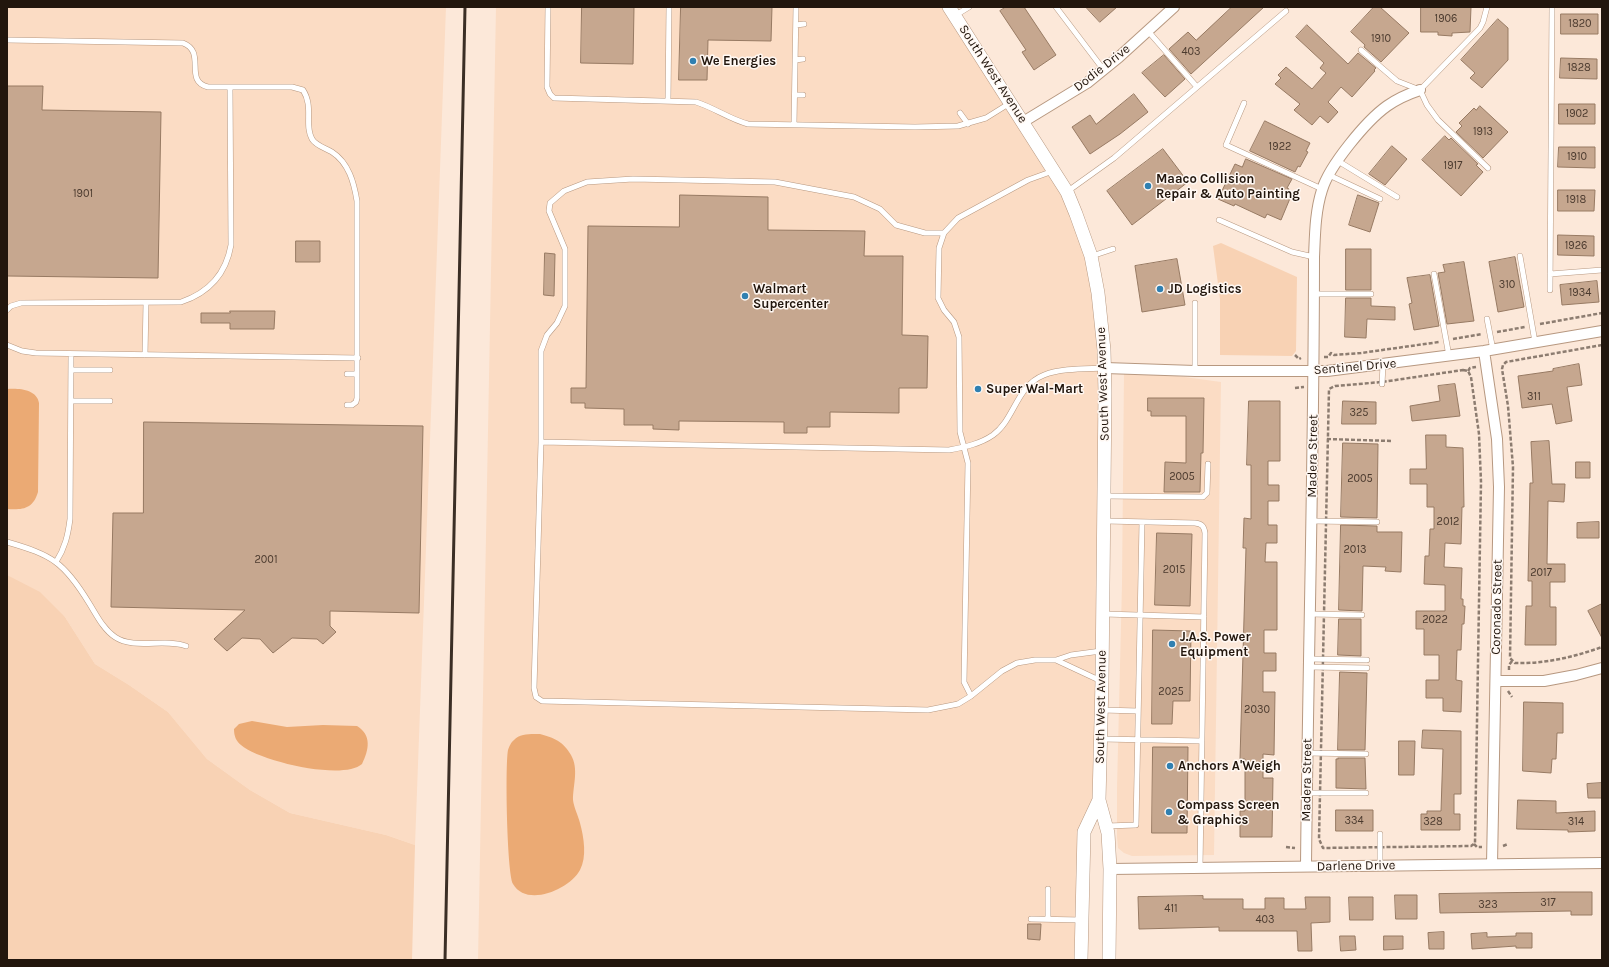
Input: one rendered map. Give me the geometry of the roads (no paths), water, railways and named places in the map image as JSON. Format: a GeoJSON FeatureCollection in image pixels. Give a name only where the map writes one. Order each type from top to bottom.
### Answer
{"type":"FeatureCollection","features":[{"type":"Feature","properties":{"kind":"street","name":"Dodie Drive"},"geometry":{"type":"LineString","coordinates":[[1024,122],[1087,83],[1174,7]]}},
{"type":"Feature","properties":{"kind":"street","name":"South West Avenue"},"geometry":{"type":"LineString","coordinates":[[952,11],[1010,103],[1024,122],[1067,192],[1091,256],[1098,293],[1105,368],[1103,650],[1099,800],[1108,833],[1110,869],[1109,960]]}},
{"type":"Feature","properties":{"kind":"street","name":"Madera Street"},"geometry":{"type":"LineString","coordinates":[[1306,866],[1314,371],[1314,257],[1316,223],[1322,189],[1338,160],[1381,111],[1396,101],[1420,90]]}},
{"type":"Feature","properties":{"kind":"street","name":"Sentinel Drive"},"geometry":{"type":"LineString","coordinates":[[1105,368],[1196,371],[1327,371],[1449,356],[1602,331]]}},
{"type":"Feature","properties":{"kind":"street","name":"Coronado Street"},"geometry":{"type":"LineString","coordinates":[[1489,350],[1498,461],[1498,558],[1492,864]]}},
{"type":"Feature","properties":{"kind":"street"},"geometry":{"type":"LineString","coordinates":[[1496,681],[1544,681],[1602,668]]}},
{"type":"Feature","properties":{"kind":"street","name":"South West Avenue"},"geometry":{"type":"LineString","coordinates":[[1081,960],[1084,832],[1099,800]]}},
{"type":"Feature","properties":{"kind":"street","name":"Darlene Drive"},"geometry":{"type":"LineString","coordinates":[[1110,869],[1602,863]]}},
{"type":"Feature","properties":{"kind":"lane"},"geometry":{"type":"LineString","coordinates":[[548,7],[547,87],[550,94],[554,98],[668,100],[696,102],[710,106],[724,115],[748,124],[941,127],[968,124],[986,118],[1010,103]]}},
{"type":"Feature","properties":{"kind":"lane"},"geometry":{"type":"LineString","coordinates":[[668,100],[669,7]]}},
{"type":"Feature","properties":{"kind":"lane"},"geometry":{"type":"LineString","coordinates":[[794,124],[796,7]]}},
{"type":"Feature","properties":{"kind":"lane"},"geometry":{"type":"LineString","coordinates":[[952,11],[969,7]]}},
{"type":"Feature","properties":{"kind":"lane"},"geometry":{"type":"LineString","coordinates":[[1056,7],[1103,69]]}},
{"type":"Feature","properties":{"kind":"lane"},"geometry":{"type":"LineString","coordinates":[[1420,90],[1480,28],[1487,7]]}},
{"type":"Feature","properties":{"kind":"lane"},"geometry":{"type":"LineString","coordinates":[[1550,290],[1552,7]]}},
{"type":"Feature","properties":{"kind":"lane"},"geometry":{"type":"LineString","coordinates":[[1067,192],[1114,158],[1286,11]]}},
{"type":"Feature","properties":{"kind":"lane"},"geometry":{"type":"LineString","coordinates":[[796,24],[804,24]]}},
{"type":"Feature","properties":{"kind":"lane"},"geometry":{"type":"LineString","coordinates":[[1148,31],[1197,87]]}},
{"type":"Feature","properties":{"kind":"lane"},"geometry":{"type":"LineString","coordinates":[[7,40],[183,43],[190,46],[195,53],[196,80],[201,85],[208,87],[292,87],[303,90],[307,96],[309,104],[311,138],[339,158],[348,170],[355,184],[357,201],[358,358],[356,402],[352,405],[347,405]]}},
{"type":"Feature","properties":{"kind":"lane"},"geometry":{"type":"LineString","coordinates":[[1361,50],[1397,81],[1420,90],[1427,105],[1438,120],[1488,168]]}},
{"type":"Feature","properties":{"kind":"lane"},"geometry":{"type":"LineString","coordinates":[[795,60],[803,59]]}},
{"type":"Feature","properties":{"kind":"lane"},"geometry":{"type":"LineString","coordinates":[[7,310],[11,306],[21,303],[174,303],[189,300],[213,284],[226,263],[231,245],[230,87]]}},
{"type":"Feature","properties":{"kind":"lane"},"geometry":{"type":"LineString","coordinates":[[795,95],[803,95]]}},
{"type":"Feature","properties":{"kind":"lane"},"geometry":{"type":"LineString","coordinates":[[1244,103],[1226,145],[1322,189]]}},
{"type":"Feature","properties":{"kind":"lane"},"geometry":{"type":"LineString","coordinates":[[960,113],[968,124]]}},
{"type":"Feature","properties":{"kind":"lane"},"geometry":{"type":"LineString","coordinates":[[1338,160],[1397,197]]}},
{"type":"Feature","properties":{"kind":"lane"},"geometry":{"type":"LineString","coordinates":[[971,696],[964,682],[968,463],[960,432],[959,337],[954,322],[944,310],[938,298],[939,248],[944,234],[958,218],[1028,180],[1054,171]]}},
{"type":"Feature","properties":{"kind":"lane"},"geometry":{"type":"LineString","coordinates":[[1329,175],[1380,199]]}},
{"type":"Feature","properties":{"kind":"lane"},"geometry":{"type":"LineString","coordinates":[[944,234],[925,233],[896,225],[880,209],[854,197],[775,182],[634,179],[587,182],[564,190],[550,203],[549,211],[565,250],[565,306],[557,323],[547,335],[541,350],[541,442],[534,688],[536,697],[542,701],[928,710],[958,704],[971,696],[993,678],[1017,663],[1035,660],[1056,660],[1071,655],[1103,650]]}},
{"type":"Feature","properties":{"kind":"lane"},"geometry":{"type":"LineString","coordinates":[[1219,220],[1292,252],[1314,257]]}},
{"type":"Feature","properties":{"kind":"lane"},"geometry":{"type":"LineString","coordinates":[[1091,256],[1113,249]]}},
{"type":"Feature","properties":{"kind":"lane"},"geometry":{"type":"LineString","coordinates":[[1520,256],[1535,342]]}},
{"type":"Feature","properties":{"kind":"lane"},"geometry":{"type":"LineString","coordinates":[[1550,274],[1602,270]]}},
{"type":"Feature","properties":{"kind":"lane"},"geometry":{"type":"LineString","coordinates":[[1434,274],[1449,356]]}},
{"type":"Feature","properties":{"kind":"lane"},"geometry":{"type":"LineString","coordinates":[[1314,294],[1371,294]]}},
{"type":"Feature","properties":{"kind":"lane"},"geometry":{"type":"LineString","coordinates":[[145,355],[146,303]]}},
{"type":"Feature","properties":{"kind":"lane"},"geometry":{"type":"LineString","coordinates":[[1194,303],[1196,371]]}},
{"type":"Feature","properties":{"kind":"lane"},"geometry":{"type":"LineString","coordinates":[[1487,319],[1490,333],[1489,350]]}},
{"type":"Feature","properties":{"kind":"lane"},"geometry":{"type":"LineString","coordinates":[[1188,326],[1195,326]]}},
{"type":"Feature","properties":{"kind":"lane"},"geometry":{"type":"LineString","coordinates":[[7,345],[29,353],[71,355],[358,358]]}},
{"type":"Feature","properties":{"kind":"lane"},"geometry":{"type":"LineString","coordinates":[[56,562],[67,539],[70,519],[71,355]]}},
{"type":"Feature","properties":{"kind":"lane"},"geometry":{"type":"LineString","coordinates":[[1382,365],[1382,383]]}},
{"type":"Feature","properties":{"kind":"lane"},"geometry":{"type":"LineString","coordinates":[[541,442],[934,450],[963,447],[980,443],[994,435],[1004,424],[1021,393],[1031,383],[1042,376],[1056,372],[1105,368]]}},
{"type":"Feature","properties":{"kind":"lane"},"geometry":{"type":"LineString","coordinates":[[71,370],[110,370]]}},
{"type":"Feature","properties":{"kind":"lane"},"geometry":{"type":"LineString","coordinates":[[347,374],[357,374]]}},
{"type":"Feature","properties":{"kind":"lane"},"geometry":{"type":"LineString","coordinates":[[71,400],[110,400]]}},
{"type":"Feature","properties":{"kind":"lane"},"geometry":{"type":"LineString","coordinates":[[1105,496],[1145,494],[1206,496],[1208,488],[1208,464]]}},
{"type":"Feature","properties":{"kind":"lane"},"geometry":{"type":"LineString","coordinates":[[1104,521],[1195,523],[1201,524],[1204,528],[1200,868]]}},
{"type":"Feature","properties":{"kind":"lane"},"geometry":{"type":"LineString","coordinates":[[1312,521],[1377,522]]}},
{"type":"Feature","properties":{"kind":"lane"},"geometry":{"type":"LineString","coordinates":[[1106,826],[1136,825],[1142,522]]}},
{"type":"Feature","properties":{"kind":"lane"},"geometry":{"type":"LineString","coordinates":[[7,542],[39,552],[56,562],[71,576],[101,622],[115,636],[128,642],[175,643],[186,646]]}},
{"type":"Feature","properties":{"kind":"lane"},"geometry":{"type":"LineString","coordinates":[[1103,614],[1204,617]]}},
{"type":"Feature","properties":{"kind":"lane"},"geometry":{"type":"LineString","coordinates":[[1309,614],[1362,615]]}},
{"type":"Feature","properties":{"kind":"lane"},"geometry":{"type":"LineString","coordinates":[[1309,663],[1323,659],[1367,660]]}},
{"type":"Feature","properties":{"kind":"lane"},"geometry":{"type":"LineString","coordinates":[[1056,660],[1102,681]]}},
{"type":"Feature","properties":{"kind":"lane"},"geometry":{"type":"LineString","coordinates":[[1309,663],[1323,667],[1367,668]]}},
{"type":"Feature","properties":{"kind":"lane"},"geometry":{"type":"LineString","coordinates":[[1101,710],[1138,711]]}},
{"type":"Feature","properties":{"kind":"lane"},"geometry":{"type":"LineString","coordinates":[[1101,739],[1202,741]]}},
{"type":"Feature","properties":{"kind":"lane"},"geometry":{"type":"LineString","coordinates":[[1307,753],[1366,754]]}},
{"type":"Feature","properties":{"kind":"lane"},"geometry":{"type":"LineString","coordinates":[[1307,793],[1366,793]]}},
{"type":"Feature","properties":{"kind":"lane"},"geometry":{"type":"LineString","coordinates":[[1380,834],[1380,866]]}},
{"type":"Feature","properties":{"kind":"lane"},"geometry":{"type":"LineString","coordinates":[[1048,889],[1048,919]]}},
{"type":"Feature","properties":{"kind":"lane"},"geometry":{"type":"LineString","coordinates":[[1031,918],[1082,920]]}},
{"type":"Feature","properties":{"kind":"railway"},"geometry":{"type":"LineString","coordinates":[[445,960],[465,7]]}},
{"type":"Feature","properties":{"kind":"place","name":"We Energies"},"geometry":{"type":"Point","coordinates":[693,61]}},
{"type":"Feature","properties":{"kind":"place","name":"Maaco Collision Repair & Auto Painting"},"geometry":{"type":"Point","coordinates":[1148,186]}},
{"type":"Feature","properties":{"kind":"place","name":"JD Logistics"},"geometry":{"type":"Point","coordinates":[1160,289]}},
{"type":"Feature","properties":{"kind":"place","name":"Walmart Supercenter"},"geometry":{"type":"Point","coordinates":[745,296]}},
{"type":"Feature","properties":{"kind":"place","name":"Super Wal-Mart"},"geometry":{"type":"Point","coordinates":[978,389]}},
{"type":"Feature","properties":{"kind":"place","name":"J.A.S. Power Equipment"},"geometry":{"type":"Point","coordinates":[1172,644]}},
{"type":"Feature","properties":{"kind":"place","name":"Anchors A'Weigh"},"geometry":{"type":"Point","coordinates":[1170,766]}},
{"type":"Feature","properties":{"kind":"place","name":"Compass Screen & Graphics"},"geometry":{"type":"Point","coordinates":[1169,812]}}]}
